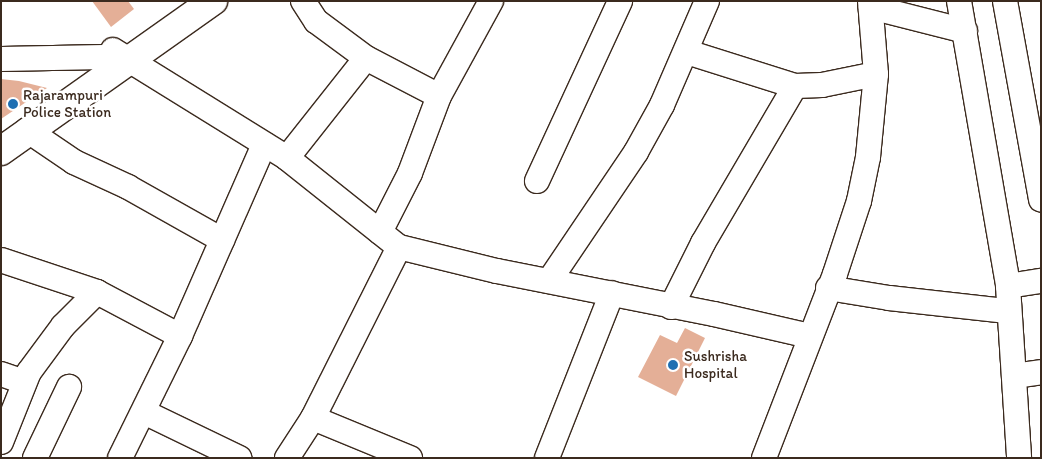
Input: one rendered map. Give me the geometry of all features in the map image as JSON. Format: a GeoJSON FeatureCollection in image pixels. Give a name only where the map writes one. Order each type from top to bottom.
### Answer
{"type":"FeatureCollection","features":[{"type":"Feature","properties":{"kind":"main road"},"geometry":{"type":"LineString","coordinates":[[1,150],[14,131],[115,57],[180,1]]}},
{"type":"Feature","properties":{"kind":"main road"},"geometry":{"type":"LineString","coordinates":[[115,57],[213,1]]}},
{"type":"Feature","properties":{"kind":"street"},"geometry":{"type":"LineString","coordinates":[[303,1],[316,21],[366,58],[440,96]]}},
{"type":"Feature","properties":{"kind":"street"},"geometry":{"type":"LineString","coordinates":[[380,232],[410,173],[440,96],[491,1]]}},
{"type":"Feature","properties":{"kind":"street"},"geometry":{"type":"LineString","coordinates":[[538,182],[620,1]]}},
{"type":"Feature","properties":{"kind":"street"},"geometry":{"type":"LineString","coordinates":[[549,281],[636,152],[687,52],[707,1]]}},
{"type":"Feature","properties":{"kind":"street"},"geometry":{"type":"LineString","coordinates":[[959,1],[1008,286],[1007,311],[1014,376],[1019,458]]}},
{"type":"Feature","properties":{"kind":"street"},"geometry":{"type":"LineString","coordinates":[[1005,1],[1041,200]]}},
{"type":"Feature","properties":{"kind":"street"},"geometry":{"type":"LineString","coordinates":[[764,458],[859,201],[868,157],[876,74],[870,4],[965,31]]}},
{"type":"Feature","properties":{"kind":"street"},"geometry":{"type":"LineString","coordinates":[[687,52],[796,86],[822,85],[876,74]]}},
{"type":"Feature","properties":{"kind":"street"},"geometry":{"type":"LineString","coordinates":[[1,59],[115,57],[287,158],[399,247],[808,336]]}},
{"type":"Feature","properties":{"kind":"street"},"geometry":{"type":"LineString","coordinates":[[287,158],[366,58]]}},
{"type":"Feature","properties":{"kind":"street"},"geometry":{"type":"LineString","coordinates":[[671,307],[703,243],[796,86]]}},
{"type":"Feature","properties":{"kind":"street"},"geometry":{"type":"LineString","coordinates":[[14,131],[128,187],[222,240]]}},
{"type":"Feature","properties":{"kind":"street"},"geometry":{"type":"LineString","coordinates":[[120,458],[180,336],[264,145]]}},
{"type":"Feature","properties":{"kind":"street"},"geometry":{"type":"LineString","coordinates":[[287,458],[313,418],[399,247]]}},
{"type":"Feature","properties":{"kind":"street"},"geometry":{"type":"LineString","coordinates":[[1,260],[97,292],[180,336]]}},
{"type":"Feature","properties":{"kind":"street"},"geometry":{"type":"LineString","coordinates":[[1008,286],[1041,281]]}},
{"type":"Feature","properties":{"kind":"street"},"geometry":{"type":"LineString","coordinates":[[828,288],[889,298],[1007,311]]}},
{"type":"Feature","properties":{"kind":"street"},"geometry":{"type":"LineString","coordinates":[[1,442],[24,382],[44,350],[97,292]]}},
{"type":"Feature","properties":{"kind":"street"},"geometry":{"type":"LineString","coordinates":[[547,458],[612,293]]}},
{"type":"Feature","properties":{"kind":"street"},"geometry":{"type":"LineString","coordinates":[[1014,376],[1041,372]]}},
{"type":"Feature","properties":{"kind":"street"},"geometry":{"type":"LineString","coordinates":[[1,374],[24,382]]}},
{"type":"Feature","properties":{"kind":"street"},"geometry":{"type":"LineString","coordinates":[[35,458],[69,387]]}},
{"type":"Feature","properties":{"kind":"street"},"geometry":{"type":"LineString","coordinates":[[144,412],[239,458]]}},
{"type":"Feature","properties":{"kind":"street"},"geometry":{"type":"LineString","coordinates":[[313,418],[410,458]]}},
{"type":"Feature","properties":{"kind":"building"},"geometry":{"type":"Polygon","coordinates":[[[92,1],[128,1],[134,9],[111,27],[92,1]]]}},
{"type":"Feature","properties":{"kind":"building","name":"Rajarampuri Police Station"},"geometry":{"type":"Polygon","coordinates":[[[1,79],[19,81],[47,88],[1,119],[1,79]]]}},
{"type":"Feature","properties":{"kind":"building"},"geometry":{"type":"Polygon","coordinates":[[[685,328],[705,338],[676,396],[638,377],[660,335],[677,343],[685,328]]]}},
{"type":"Feature","properties":{"kind":"place","name":"Rajarampuri Police Station"},"geometry":{"type":"Point","coordinates":[13,104]}},
{"type":"Feature","properties":{"kind":"place","name":"Sushrisha Hospital"},"geometry":{"type":"Point","coordinates":[673,365]}}]}
